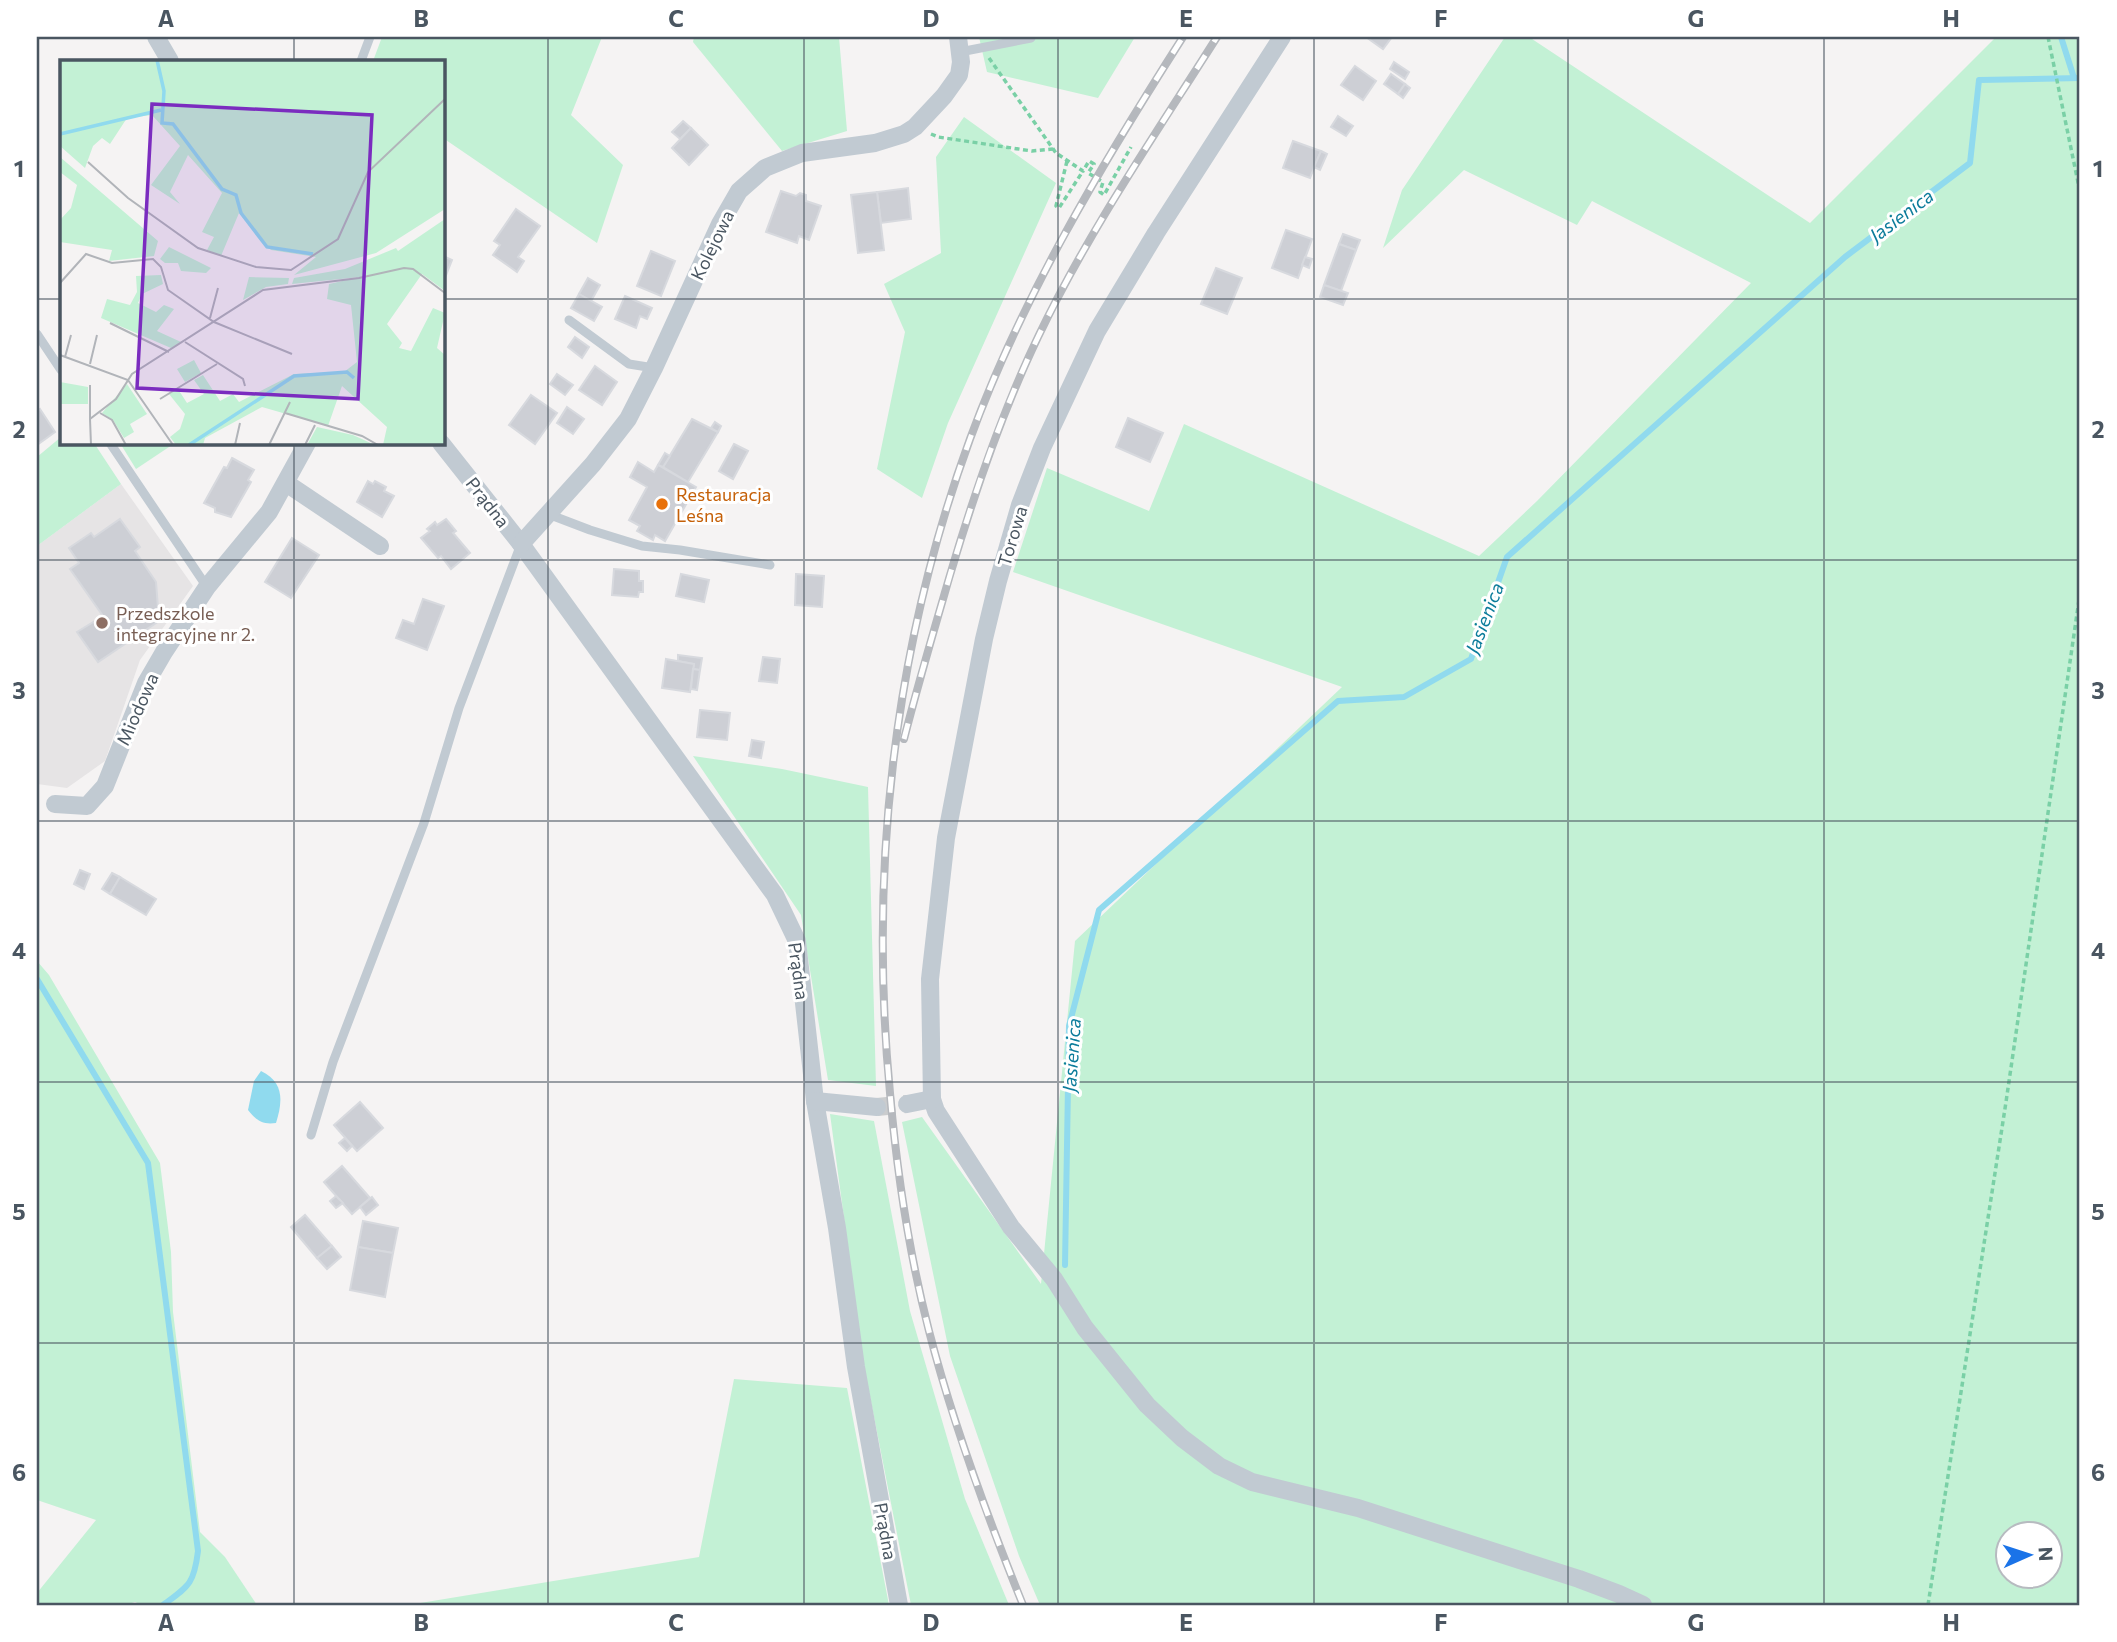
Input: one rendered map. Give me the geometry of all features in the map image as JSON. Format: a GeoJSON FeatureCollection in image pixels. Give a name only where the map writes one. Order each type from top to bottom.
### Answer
{"type":"FeatureCollection","features":[{"type":"Feature","properties":{"kind":"street"},"geometry":{"type":"LineString","coordinates":[[156,37],[169,60]]}},
{"type":"Feature","properties":{"kind":"street","name":"Torowa"},"geometry":{"type":"LineString","coordinates":[[932,1099],[930,979],[946,838],[984,639],[1020,505],[1042,448],[1097,331],[1156,233],[1282,37]]}},
{"type":"Feature","properties":{"kind":"street","name":"Kolejowa"},"geometry":{"type":"LineString","coordinates":[[521,544],[593,464],[628,419],[654,369],[720,224],[739,191],[765,169],[802,153],[875,143],[904,134],[915,127],[944,96],[959,75],[959,44]]}},
{"type":"Feature","properties":{"kind":"street","name":"Miodowa"},"geometry":{"type":"LineString","coordinates":[[55,804],[87,806],[105,786],[146,683],[164,652],[208,587],[269,512],[306,444]]}},
{"type":"Feature","properties":{"kind":"street","name":"Prądna"},"geometry":{"type":"LineString","coordinates":[[442,444],[521,544],[775,895],[797,941],[815,1101],[837,1228],[856,1367],[899,1605]]}},
{"type":"Feature","properties":{"kind":"street"},"geometry":{"type":"LineString","coordinates":[[286,482],[380,547]]}},
{"type":"Feature","properties":{"kind":"street"},"geometry":{"type":"LineString","coordinates":[[907,1104],[932,1099],[936,1111],[1011,1227],[1054,1279],[1085,1328],[1147,1405],[1182,1438],[1219,1466],[1252,1482],[1358,1508],[1579,1579],[1643,1605]]}},
{"type":"Feature","properties":{"kind":"street"},"geometry":{"type":"LineString","coordinates":[[815,1101],[877,1107]]}},
{"type":"Feature","properties":{"kind":"lane"},"geometry":{"type":"LineString","coordinates":[[361,60],[370,37]]}},
{"type":"Feature","properties":{"kind":"lane"},"geometry":{"type":"LineString","coordinates":[[959,44],[984,47],[1031,38]]}},
{"type":"Feature","properties":{"kind":"lane"},"geometry":{"type":"LineString","coordinates":[[569,320],[629,364],[654,369]]}},
{"type":"Feature","properties":{"kind":"lane"},"geometry":{"type":"LineString","coordinates":[[37,334],[60,368]]}},
{"type":"Feature","properties":{"kind":"lane"},"geometry":{"type":"LineString","coordinates":[[111,444],[208,587]]}},
{"type":"Feature","properties":{"kind":"lane"},"geometry":{"type":"LineString","coordinates":[[548,514],[642,546],[770,565]]}},
{"type":"Feature","properties":{"kind":"lane"},"geometry":{"type":"LineString","coordinates":[[311,1135],[333,1062],[424,823],[459,708],[521,544]]}},
{"type":"Feature","properties":{"kind":"path"},"geometry":{"type":"LineString","coordinates":[[2048,37],[2080,192]]}},
{"type":"Feature","properties":{"kind":"path"},"geometry":{"type":"LineString","coordinates":[[984,47],[990,60],[1053,149],[1083,171]]}},
{"type":"Feature","properties":{"kind":"path"},"geometry":{"type":"LineString","coordinates":[[915,127],[939,137],[1032,151],[1053,149]]}},
{"type":"Feature","properties":{"kind":"path"},"geometry":{"type":"LineString","coordinates":[[1067,161],[1056,206],[1059,208],[1089,161],[1094,164],[1088,173],[1103,182],[1100,192],[1104,195],[1131,147]]}},
{"type":"Feature","properties":{"kind":"path"},"geometry":{"type":"LineString","coordinates":[[1928,1605],[2006,1102],[2080,593]]}},
{"type":"Feature","properties":{"kind":"shaded area","name":"Przedszkole integracyjne nr 2."},"geometry":{"type":"Polygon","coordinates":[[[121,484],[193,586],[140,660],[105,761],[67,788],[37,784],[37,546],[121,484]]]}},
{"type":"Feature","properties":{"kind":"green space"},"geometry":{"type":"Polygon","coordinates":[[[382,37],[602,37],[571,115],[623,165],[597,243],[444,139],[444,60],[373,60],[382,37]]]}},
{"type":"Feature","properties":{"kind":"green space"},"geometry":{"type":"Polygon","coordinates":[[[694,37],[839,37],[847,131],[782,151],[693,42],[694,37]]]}},
{"type":"Feature","properties":{"kind":"green space"},"geometry":{"type":"Polygon","coordinates":[[[979,37],[1135,37],[1098,98],[987,72],[979,37]]]}},
{"type":"Feature","properties":{"kind":"green space"},"geometry":{"type":"Polygon","coordinates":[[[1505,37],[1529,37],[1810,223],[1996,37],[2080,37],[2080,1605],[1040,1605],[1019,1556],[950,1356],[902,1122],[922,1117],[1041,1284],[1075,941],[1342,687],[1013,572],[1047,468],[1149,511],[1184,424],[1479,556],[1537,501],[1751,283],[1592,201],[1577,225],[1464,170],[1383,248],[1402,190],[1505,37]]]}},
{"type":"Feature","properties":{"kind":"green space"},"geometry":{"type":"Polygon","coordinates":[[[964,117],[1056,183],[948,423],[922,498],[877,469],[905,332],[884,284],[941,253],[936,157],[964,117]]]}},
{"type":"Feature","properties":{"kind":"green space"},"geometry":{"type":"Polygon","coordinates":[[[60,438],[60,444],[95,444],[121,484],[37,546],[37,457],[60,438]]]}},
{"type":"Feature","properties":{"kind":"green space"},"geometry":{"type":"Polygon","coordinates":[[[121,444],[174,444],[136,469],[121,444]]]}},
{"type":"Feature","properties":{"kind":"green space"},"geometry":{"type":"Polygon","coordinates":[[[693,756],[782,769],[868,787],[876,1086],[828,1080],[801,915],[693,756]]]}},
{"type":"Feature","properties":{"kind":"green space"},"geometry":{"type":"Polygon","coordinates":[[[37,961],[49,975],[160,1163],[171,1252],[173,1312],[200,1532],[225,1557],[257,1605],[142,1605],[135,1602],[125,1605],[37,1605],[37,1593],[96,1520],[37,1500],[37,961]]]}},
{"type":"Feature","properties":{"kind":"green space"},"geometry":{"type":"Polygon","coordinates":[[[830,1114],[874,1121],[910,1311],[965,1499],[1009,1605],[911,1605],[864,1366],[830,1114]]]}},
{"type":"Feature","properties":{"kind":"green space"},"geometry":{"type":"Polygon","coordinates":[[[734,1379],[847,1388],[889,1605],[408,1605],[699,1557],[734,1379]]]}},
{"type":"Feature","properties":{"kind":"water"},"geometry":{"type":"Polygon","coordinates":[[[261,1071],[269,1075],[278,1086],[280,1107],[276,1123],[260,1121],[248,1110],[254,1081],[261,1071]]]}},
{"type":"Feature","properties":{"kind":"building"},"geometry":{"type":"Polygon","coordinates":[[[1366,37],[1392,37],[1383,49],[1366,37]]]}},
{"type":"Feature","properties":{"kind":"building"},"geometry":{"type":"Polygon","coordinates":[[[1394,62],[1409,72],[1405,79],[1390,69],[1394,62]]]}},
{"type":"Feature","properties":{"kind":"building"},"geometry":{"type":"Polygon","coordinates":[[[1355,66],[1376,81],[1363,100],[1341,85],[1355,66]]]}},
{"type":"Feature","properties":{"kind":"building"},"geometry":{"type":"Polygon","coordinates":[[[1391,74],[1405,84],[1398,94],[1384,84],[1391,74]]]}},
{"type":"Feature","properties":{"kind":"building"},"geometry":{"type":"Polygon","coordinates":[[[1405,84],[1410,88],[1403,98],[1398,94],[1405,84]]]}},
{"type":"Feature","properties":{"kind":"building"},"geometry":{"type":"Polygon","coordinates":[[[1338,116],[1353,126],[1346,136],[1331,127],[1338,116]]]}},
{"type":"Feature","properties":{"kind":"building"},"geometry":{"type":"Polygon","coordinates":[[[683,121],[691,128],[680,139],[672,132],[683,121]]]}},
{"type":"Feature","properties":{"kind":"building"},"geometry":{"type":"Polygon","coordinates":[[[691,128],[708,145],[689,165],[672,148],[691,128]]]}},
{"type":"Feature","properties":{"kind":"building"},"geometry":{"type":"Polygon","coordinates":[[[1293,141],[1321,151],[1310,178],[1283,168],[1293,141]]]}},
{"type":"Feature","properties":{"kind":"building"},"geometry":{"type":"Polygon","coordinates":[[[1321,151],[1327,154],[1320,170],[1314,167],[1321,151]]]}},
{"type":"Feature","properties":{"kind":"building"},"geometry":{"type":"Polygon","coordinates":[[[908,188],[911,219],[881,223],[877,192],[908,188]]]}},
{"type":"Feature","properties":{"kind":"building"},"geometry":{"type":"Polygon","coordinates":[[[781,191],[796,196],[800,193],[806,195],[806,201],[821,206],[809,240],[799,236],[797,243],[766,232],[781,191]]]}},
{"type":"Feature","properties":{"kind":"building"},"geometry":{"type":"Polygon","coordinates":[[[877,192],[884,250],[858,253],[851,195],[877,192]]]}},
{"type":"Feature","properties":{"kind":"building"},"geometry":{"type":"Polygon","coordinates":[[[516,209],[540,226],[518,257],[524,261],[517,272],[493,255],[500,245],[494,241],[516,209]]]}},
{"type":"Feature","properties":{"kind":"building"},"geometry":{"type":"Polygon","coordinates":[[[1286,230],[1312,239],[1298,278],[1272,268],[1286,230]]]}},
{"type":"Feature","properties":{"kind":"building"},"geometry":{"type":"Polygon","coordinates":[[[1343,234],[1360,240],[1356,250],[1339,244],[1343,234]]]}},
{"type":"Feature","properties":{"kind":"building"},"geometry":{"type":"Polygon","coordinates":[[[1339,244],[1356,250],[1341,291],[1324,285],[1339,244]]]}},
{"type":"Feature","properties":{"kind":"building"},"geometry":{"type":"Polygon","coordinates":[[[651,251],[675,261],[661,296],[637,286],[651,251]]]}},
{"type":"Feature","properties":{"kind":"building"},"geometry":{"type":"Polygon","coordinates":[[[444,256],[452,260],[444,280],[444,256]]]}},
{"type":"Feature","properties":{"kind":"building"},"geometry":{"type":"Polygon","coordinates":[[[1305,257],[1312,259],[1309,268],[1302,265],[1305,257]]]}},
{"type":"Feature","properties":{"kind":"building"},"geometry":{"type":"Polygon","coordinates":[[[1216,268],[1242,278],[1227,314],[1201,304],[1216,268]]]}},
{"type":"Feature","properties":{"kind":"building"},"geometry":{"type":"Polygon","coordinates":[[[588,278],[600,285],[591,301],[579,294],[588,278]]]}},
{"type":"Feature","properties":{"kind":"building"},"geometry":{"type":"Polygon","coordinates":[[[1324,285],[1348,293],[1343,305],[1320,297],[1324,285]]]}},
{"type":"Feature","properties":{"kind":"building"},"geometry":{"type":"Polygon","coordinates":[[[579,294],[602,307],[594,321],[571,308],[579,294]]]}},
{"type":"Feature","properties":{"kind":"building"},"geometry":{"type":"Polygon","coordinates":[[[625,296],[652,308],[647,319],[640,316],[636,328],[615,319],[625,296]]]}},
{"type":"Feature","properties":{"kind":"building"},"geometry":{"type":"Polygon","coordinates":[[[575,337],[589,347],[582,358],[568,347],[575,337]]]}},
{"type":"Feature","properties":{"kind":"building"},"geometry":{"type":"Polygon","coordinates":[[[595,366],[617,382],[602,405],[579,390],[595,366]]]}},
{"type":"Feature","properties":{"kind":"building"},"geometry":{"type":"Polygon","coordinates":[[[557,374],[573,385],[565,395],[550,384],[557,374]]]}},
{"type":"Feature","properties":{"kind":"building"},"geometry":{"type":"Polygon","coordinates":[[[531,395],[557,413],[535,444],[509,425],[531,395]]]}},
{"type":"Feature","properties":{"kind":"building"},"geometry":{"type":"Polygon","coordinates":[[[567,407],[584,419],[573,434],[557,423],[567,407]]]}},
{"type":"Feature","properties":{"kind":"building"},"geometry":{"type":"Polygon","coordinates":[[[40,409],[55,432],[37,445],[37,411],[40,409]]]}},
{"type":"Feature","properties":{"kind":"building"},"geometry":{"type":"Polygon","coordinates":[[[1128,418],[1163,433],[1150,462],[1116,447],[1128,418]]]}},
{"type":"Feature","properties":{"kind":"building"},"geometry":{"type":"Polygon","coordinates":[[[692,419],[718,432],[688,482],[663,467],[692,419]]]}},
{"type":"Feature","properties":{"kind":"building"},"geometry":{"type":"Polygon","coordinates":[[[715,422],[721,426],[718,432],[711,428],[715,422]]]}},
{"type":"Feature","properties":{"kind":"building"},"geometry":{"type":"Polygon","coordinates":[[[734,444],[748,451],[733,479],[719,471],[734,444]]]}},
{"type":"Feature","properties":{"kind":"building"},"geometry":{"type":"Polygon","coordinates":[[[665,453],[670,456],[663,467],[658,465],[665,453]]]}},
{"type":"Feature","properties":{"kind":"building"},"geometry":{"type":"Polygon","coordinates":[[[232,458],[254,470],[248,480],[251,482],[231,517],[215,512],[215,508],[204,503],[232,458]]]}},
{"type":"Feature","properties":{"kind":"building","name":"Restauracja Leśna"},"geometry":{"type":"Polygon","coordinates":[[[638,462],[654,472],[658,465],[696,487],[665,541],[655,535],[653,540],[637,531],[640,526],[629,520],[647,487],[630,477],[638,462]]]}},
{"type":"Feature","properties":{"kind":"building"},"geometry":{"type":"Polygon","coordinates":[[[368,481],[373,484],[375,481],[386,487],[384,491],[394,496],[382,517],[357,502],[368,481]]]}},
{"type":"Feature","properties":{"kind":"building"},"geometry":{"type":"Polygon","coordinates":[[[120,519],[140,547],[135,551],[156,582],[159,621],[98,662],[77,632],[103,616],[70,569],[79,563],[69,548],[91,533],[94,537],[120,519]]]}},
{"type":"Feature","properties":{"kind":"building"},"geometry":{"type":"Polygon","coordinates":[[[446,519],[456,531],[453,533],[470,553],[451,569],[421,538],[430,531],[427,529],[435,522],[437,525],[446,519]]]}},
{"type":"Feature","properties":{"kind":"building"},"geometry":{"type":"Polygon","coordinates":[[[292,538],[319,555],[291,598],[265,582],[292,538]]]}},
{"type":"Feature","properties":{"kind":"building"},"geometry":{"type":"Polygon","coordinates":[[[614,569],[639,571],[643,592],[639,592],[638,597],[612,595],[614,569]]]}},
{"type":"Feature","properties":{"kind":"building"},"geometry":{"type":"Polygon","coordinates":[[[681,574],[709,580],[704,602],[676,596],[681,574]]]}},
{"type":"Feature","properties":{"kind":"building"},"geometry":{"type":"Polygon","coordinates":[[[796,574],[824,576],[822,607],[795,605],[796,574]]]}},
{"type":"Feature","properties":{"kind":"building"},"geometry":{"type":"Polygon","coordinates":[[[423,599],[444,606],[427,650],[396,638],[403,620],[414,624],[423,599]]]}},
{"type":"Feature","properties":{"kind":"building"},"geometry":{"type":"Polygon","coordinates":[[[678,655],[702,658],[700,670],[693,669],[694,664],[678,661],[678,655]]]}},
{"type":"Feature","properties":{"kind":"building"},"geometry":{"type":"Polygon","coordinates":[[[763,657],[780,659],[777,683],[759,681],[763,657]]]}},
{"type":"Feature","properties":{"kind":"building"},"geometry":{"type":"Polygon","coordinates":[[[666,659],[694,664],[690,692],[662,688],[666,659]]]}},
{"type":"Feature","properties":{"kind":"building"},"geometry":{"type":"Polygon","coordinates":[[[693,669],[700,670],[697,690],[691,689],[693,669]]]}},
{"type":"Feature","properties":{"kind":"building"},"geometry":{"type":"Polygon","coordinates":[[[700,710],[730,713],[727,740],[697,737],[700,710]]]}},
{"type":"Feature","properties":{"kind":"building"},"geometry":{"type":"Polygon","coordinates":[[[752,740],[764,742],[761,758],[749,756],[752,740]]]}},
{"type":"Feature","properties":{"kind":"building"},"geometry":{"type":"Polygon","coordinates":[[[80,870],[90,874],[84,889],[74,884],[80,870]]]}},
{"type":"Feature","properties":{"kind":"building"},"geometry":{"type":"Polygon","coordinates":[[[112,873],[120,877],[110,894],[102,889],[112,873]]]}},
{"type":"Feature","properties":{"kind":"building"},"geometry":{"type":"Polygon","coordinates":[[[120,877],[156,899],[146,915],[110,894],[120,877]]]}},
{"type":"Feature","properties":{"kind":"building"},"geometry":{"type":"Polygon","coordinates":[[[360,1102],[383,1128],[357,1151],[334,1125],[360,1102]]]}},
{"type":"Feature","properties":{"kind":"building"},"geometry":{"type":"Polygon","coordinates":[[[345,1138],[352,1146],[347,1151],[339,1143],[345,1138]]]}},
{"type":"Feature","properties":{"kind":"building"},"geometry":{"type":"Polygon","coordinates":[[[342,1166],[370,1198],[352,1214],[324,1182],[342,1166]]]}},
{"type":"Feature","properties":{"kind":"building"},"geometry":{"type":"Polygon","coordinates":[[[336,1196],[343,1203],[336,1208],[330,1201],[336,1196]]]}},
{"type":"Feature","properties":{"kind":"building"},"geometry":{"type":"Polygon","coordinates":[[[372,1197],[378,1205],[366,1215],[360,1207],[372,1197]]]}},
{"type":"Feature","properties":{"kind":"building"},"geometry":{"type":"Polygon","coordinates":[[[305,1215],[332,1246],[317,1258],[291,1227],[305,1215]]]}},
{"type":"Feature","properties":{"kind":"building"},"geometry":{"type":"Polygon","coordinates":[[[363,1221],[398,1228],[393,1253],[358,1247],[363,1221]]]}},
{"type":"Feature","properties":{"kind":"building"},"geometry":{"type":"Polygon","coordinates":[[[332,1246],[341,1257],[327,1269],[317,1258],[332,1246]]]}},
{"type":"Feature","properties":{"kind":"building"},"geometry":{"type":"Polygon","coordinates":[[[358,1247],[393,1253],[385,1297],[350,1290],[358,1247]]]}},
{"type":"Feature","properties":{"kind":"waterway"},"geometry":{"type":"LineString","coordinates":[[2061,37],[2074,78]]}},
{"type":"Feature","properties":{"kind":"waterway","name":"Jasienica"},"geometry":{"type":"LineString","coordinates":[[1065,1265],[1069,1026],[1099,910],[1338,701],[1404,697],[1471,659],[1507,557],[1845,257],[1970,163],[1979,80],[2080,78]]}},
{"type":"Feature","properties":{"kind":"waterway"},"geometry":{"type":"LineString","coordinates":[[37,979],[148,1163],[198,1551],[189,1583],[163,1605]]}},
{"type":"Feature","properties":{"kind":"tunnel"},"geometry":{"type":"LineString","coordinates":[[877,1107],[907,1104]]}},
{"type":"Feature","properties":{"kind":"railway"},"geometry":{"type":"LineString","coordinates":[[1023,1605],[984,1504],[938,1366],[915,1272],[900,1183],[884,1010],[886,844],[893,762],[905,680],[922,599],[944,518],[991,386],[1066,232],[1183,37]]}},
{"type":"Feature","properties":{"kind":"railway"},"geometry":{"type":"LineString","coordinates":[[904,739],[969,514],[989,454],[1025,366],[1058,298],[1100,222],[1217,37]]}},
{"type":"Feature","properties":{"kind":"place","name":"Restauracja Leśna"},"geometry":{"type":"Point","coordinates":[662,504]}},
{"type":"Feature","properties":{"kind":"place","name":"Przedszkole integracyjne nr 2."},"geometry":{"type":"Point","coordinates":[102,623]}}]}
